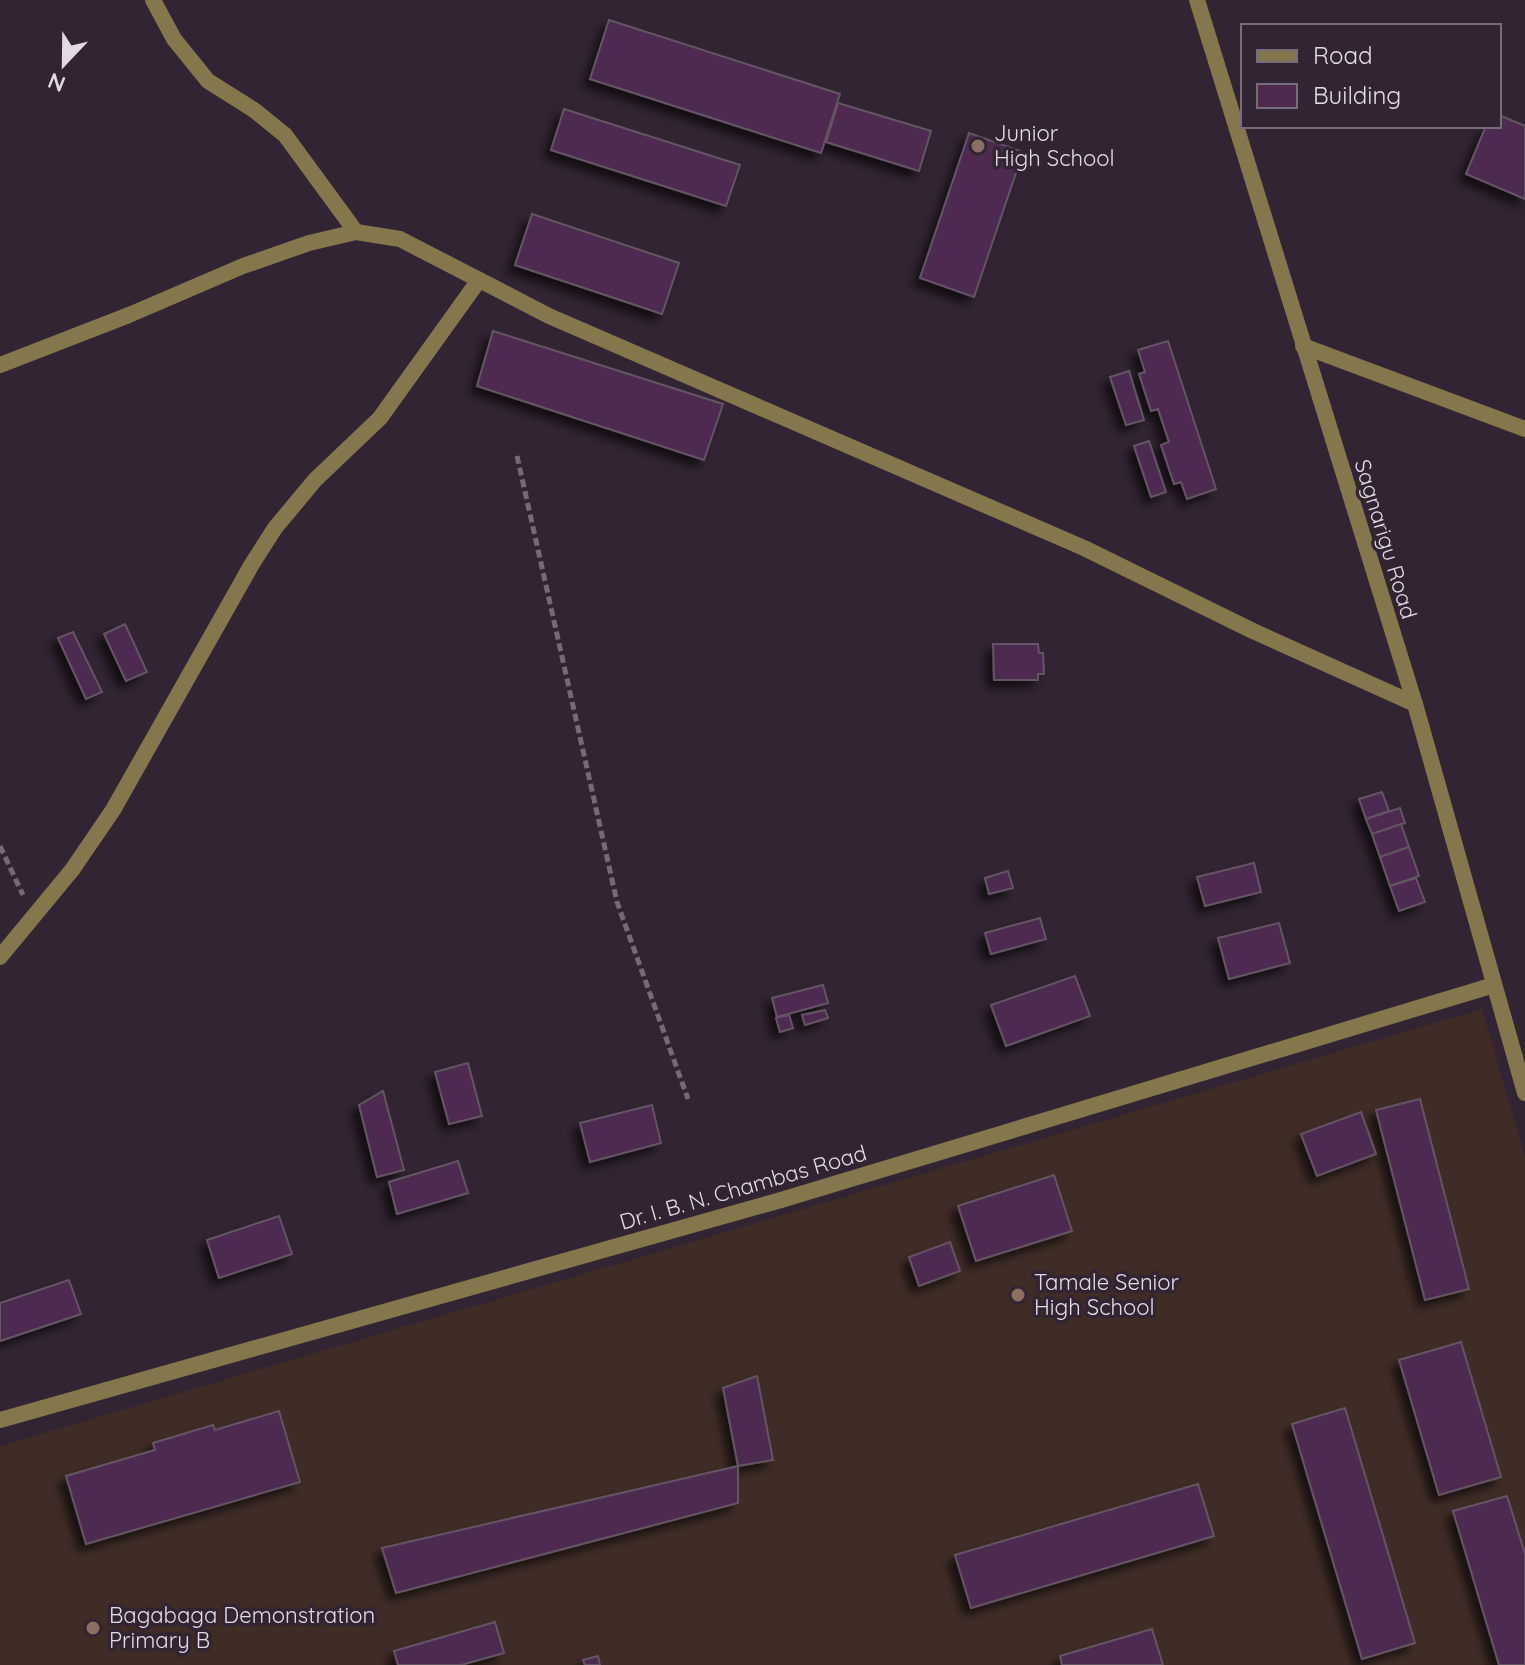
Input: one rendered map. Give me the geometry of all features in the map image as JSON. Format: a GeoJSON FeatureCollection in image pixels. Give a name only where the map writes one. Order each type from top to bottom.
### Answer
{"type":"FeatureCollection","features":[{"type":"Feature","properties":{"kind":"street"},"geometry":{"type":"LineString","coordinates":[[153,0],[174,39],[208,81],[254,110],[285,135],[356,232]]}},
{"type":"Feature","properties":{"kind":"street","name":"Sagnarigu Road"},"geometry":{"type":"LineString","coordinates":[[1197,0],[1415,704],[1525,1093]]}},
{"type":"Feature","properties":{"kind":"street"},"geometry":{"type":"LineString","coordinates":[[0,365],[243,266],[309,243],[356,232],[400,239],[549,316],[1084,548],[1253,631],[1415,704]]}},
{"type":"Feature","properties":{"kind":"street"},"geometry":{"type":"LineString","coordinates":[[0,957],[72,870],[113,810],[275,528],[315,480],[380,418],[479,280]]}},
{"type":"Feature","properties":{"kind":"street"},"geometry":{"type":"LineString","coordinates":[[1303,346],[1525,429]]}},
{"type":"Feature","properties":{"kind":"street","name":"Dr. I. B. N. Chambas Road"},"geometry":{"type":"LineString","coordinates":[[0,1420],[781,1200],[1494,985]]}},
{"type":"Feature","properties":{"kind":"path"},"geometry":{"type":"LineString","coordinates":[[517,456],[617,902],[688,1099]]}},
{"type":"Feature","properties":{"kind":"path"},"geometry":{"type":"LineString","coordinates":[[0,846],[25,897]]}},
{"type":"Feature","properties":{"kind":"shaded area","name":"Tamale Senior High School"},"geometry":{"type":"Polygon","coordinates":[[[1482,1009],[1525,1157],[1525,1665],[0,1665],[0,1446],[1482,1009]]]}},
{"type":"Feature","properties":{"kind":"building"},"geometry":{"type":"Polygon","coordinates":[[[609,20],[840,94],[821,153],[590,79],[609,20]]]}},
{"type":"Feature","properties":{"kind":"building"},"geometry":{"type":"Polygon","coordinates":[[[838,103],[931,131],[919,171],[826,142],[838,103]]]}},
{"type":"Feature","properties":{"kind":"building"},"geometry":{"type":"Polygon","coordinates":[[[564,109],[740,165],[726,206],[551,150],[564,109]]]}},
{"type":"Feature","properties":{"kind":"building"},"geometry":{"type":"Polygon","coordinates":[[[1501,116],[1525,126],[1525,199],[1466,174],[1485,128],[1501,128],[1501,116]]]}},
{"type":"Feature","properties":{"kind":"building"},"geometry":{"type":"Polygon","coordinates":[[[969,133],[1023,152],[974,297],[920,278],[969,133]]]}},
{"type":"Feature","properties":{"kind":"building"},"geometry":{"type":"Polygon","coordinates":[[[532,214],[679,263],[662,314],[515,265],[532,214]]]}},
{"type":"Feature","properties":{"kind":"building"},"geometry":{"type":"Polygon","coordinates":[[[493,331],[723,404],[704,460],[477,386],[493,331]]]}},
{"type":"Feature","properties":{"kind":"building"},"geometry":{"type":"Polygon","coordinates":[[[1168,341],[1216,489],[1187,499],[1181,482],[1174,484],[1161,445],[1169,442],[1158,409],[1151,411],[1139,374],[1145,372],[1138,350],[1168,341]]]}},
{"type":"Feature","properties":{"kind":"building"},"geometry":{"type":"Polygon","coordinates":[[[1129,371],[1144,420],[1126,425],[1110,377],[1129,371]]]}},
{"type":"Feature","properties":{"kind":"building"},"geometry":{"type":"Polygon","coordinates":[[[1149,441],[1166,492],[1151,497],[1134,446],[1149,441]]]}},
{"type":"Feature","properties":{"kind":"building"},"geometry":{"type":"Polygon","coordinates":[[[125,624],[147,672],[126,681],[104,634],[125,624]]]}},
{"type":"Feature","properties":{"kind":"building"},"geometry":{"type":"Polygon","coordinates":[[[73,632],[102,692],[86,699],[58,638],[73,632]]]}},
{"type":"Feature","properties":{"kind":"building"},"geometry":{"type":"Polygon","coordinates":[[[993,644],[1038,644],[1039,653],[1043,653],[1044,674],[1038,674],[1038,680],[994,680],[993,644]]]}},
{"type":"Feature","properties":{"kind":"building"},"geometry":{"type":"Polygon","coordinates":[[[1382,792],[1389,811],[1366,819],[1359,799],[1382,792]]]}},
{"type":"Feature","properties":{"kind":"building"},"geometry":{"type":"Polygon","coordinates":[[[1400,808],[1405,823],[1372,834],[1366,819],[1400,808]]]}},
{"type":"Feature","properties":{"kind":"building"},"geometry":{"type":"Polygon","coordinates":[[[1401,824],[1409,847],[1380,857],[1372,834],[1401,824]]]}},
{"type":"Feature","properties":{"kind":"building"},"geometry":{"type":"Polygon","coordinates":[[[1409,847],[1419,876],[1390,886],[1380,857],[1409,847]]]}},
{"type":"Feature","properties":{"kind":"building"},"geometry":{"type":"Polygon","coordinates":[[[1254,863],[1261,892],[1205,906],[1197,877],[1254,863]]]}},
{"type":"Feature","properties":{"kind":"building"},"geometry":{"type":"Polygon","coordinates":[[[1008,871],[1013,888],[989,894],[985,878],[1008,871]]]}},
{"type":"Feature","properties":{"kind":"building"},"geometry":{"type":"Polygon","coordinates":[[[1416,878],[1425,902],[1399,911],[1390,886],[1416,878]]]}},
{"type":"Feature","properties":{"kind":"building"},"geometry":{"type":"Polygon","coordinates":[[[1040,918],[1046,939],[991,954],[985,933],[1040,918]]]}},
{"type":"Feature","properties":{"kind":"building"},"geometry":{"type":"Polygon","coordinates":[[[1279,923],[1290,963],[1229,979],[1218,938],[1279,923]]]}},
{"type":"Feature","properties":{"kind":"building"},"geometry":{"type":"Polygon","coordinates":[[[1075,976],[1090,1016],[1006,1046],[991,1005],[1075,976]]]}},
{"type":"Feature","properties":{"kind":"building"},"geometry":{"type":"Polygon","coordinates":[[[823,985],[828,1003],[777,1017],[772,998],[823,985]]]}},
{"type":"Feature","properties":{"kind":"building"},"geometry":{"type":"Polygon","coordinates":[[[825,1010],[828,1018],[805,1025],[802,1015],[825,1010]]]}},
{"type":"Feature","properties":{"kind":"building"},"geometry":{"type":"Polygon","coordinates":[[[789,1015],[793,1028],[780,1032],[776,1018],[789,1015]]]}},
{"type":"Feature","properties":{"kind":"building"},"geometry":{"type":"Polygon","coordinates":[[[468,1063],[482,1116],[449,1124],[435,1072],[468,1063]]]}},
{"type":"Feature","properties":{"kind":"building"},"geometry":{"type":"Polygon","coordinates":[[[383,1091],[404,1170],[377,1177],[359,1105],[383,1091]]]}},
{"type":"Feature","properties":{"kind":"building"},"geometry":{"type":"Polygon","coordinates":[[[1420,1099],[1469,1289],[1425,1300],[1376,1110],[1420,1099]]]}},
{"type":"Feature","properties":{"kind":"building"},"geometry":{"type":"Polygon","coordinates":[[[652,1105],[661,1143],[590,1162],[580,1123],[652,1105]]]}},
{"type":"Feature","properties":{"kind":"building"},"geometry":{"type":"Polygon","coordinates":[[[1361,1112],[1376,1154],[1317,1176],[1301,1134],[1361,1112]]]}},
{"type":"Feature","properties":{"kind":"building"},"geometry":{"type":"Polygon","coordinates":[[[458,1161],[468,1193],[397,1214],[389,1182],[458,1161]]]}},
{"type":"Feature","properties":{"kind":"building"},"geometry":{"type":"Polygon","coordinates":[[[1054,1175],[1072,1231],[976,1261],[958,1206],[1054,1175]]]}},
{"type":"Feature","properties":{"kind":"building"},"geometry":{"type":"Polygon","coordinates":[[[279,1216],[292,1254],[219,1278],[207,1240],[279,1216]]]}},
{"type":"Feature","properties":{"kind":"building"},"geometry":{"type":"Polygon","coordinates":[[[950,1242],[960,1271],[919,1286],[909,1257],[950,1242]]]}},
{"type":"Feature","properties":{"kind":"building"},"geometry":{"type":"Polygon","coordinates":[[[69,1280],[81,1314],[0,1341],[0,1303],[69,1280]]]}},
{"type":"Feature","properties":{"kind":"building"},"geometry":{"type":"Polygon","coordinates":[[[1461,1342],[1501,1477],[1439,1495],[1399,1360],[1461,1342]]]}},
{"type":"Feature","properties":{"kind":"building"},"geometry":{"type":"Polygon","coordinates":[[[757,1376],[773,1460],[738,1466],[723,1388],[757,1376]]]}},
{"type":"Feature","properties":{"kind":"building"},"geometry":{"type":"Polygon","coordinates":[[[1345,1408],[1415,1643],[1362,1659],[1292,1424],[1345,1408]]]}},
{"type":"Feature","properties":{"kind":"building"},"geometry":{"type":"Polygon","coordinates":[[[279,1411],[300,1482],[86,1544],[66,1476],[155,1450],[153,1443],[213,1425],[215,1430],[279,1411]]]}},
{"type":"Feature","properties":{"kind":"building"},"geometry":{"type":"Polygon","coordinates":[[[738,1466],[738,1503],[396,1593],[382,1548],[738,1466]]]}},
{"type":"Feature","properties":{"kind":"building"},"geometry":{"type":"Polygon","coordinates":[[[1198,1484],[1214,1536],[971,1608],[955,1555],[1198,1484]]]}},
{"type":"Feature","properties":{"kind":"building"},"geometry":{"type":"Polygon","coordinates":[[[1507,1496],[1525,1554],[1525,1665],[1499,1665],[1453,1511],[1507,1496]]]}},
{"type":"Feature","properties":{"kind":"building"},"geometry":{"type":"Polygon","coordinates":[[[495,1622],[504,1653],[461,1665],[398,1665],[394,1651],[495,1622]]]}},
{"type":"Feature","properties":{"kind":"building"},"geometry":{"type":"Polygon","coordinates":[[[1152,1629],[1163,1665],[1062,1665],[1060,1656],[1152,1629]]]}},
{"type":"Feature","properties":{"kind":"building"},"geometry":{"type":"Polygon","coordinates":[[[598,1656],[600,1665],[585,1665],[583,1660],[598,1656]]]}},
{"type":"Feature","properties":{"kind":"place","name":"Junior High School"},"geometry":{"type":"Point","coordinates":[978,146]}},
{"type":"Feature","properties":{"kind":"place","name":"Tamale Senior High School"},"geometry":{"type":"Point","coordinates":[1018,1295]}},
{"type":"Feature","properties":{"kind":"place","name":"Bagabaga Demonstration Primary B"},"geometry":{"type":"Point","coordinates":[93,1628]}}]}
